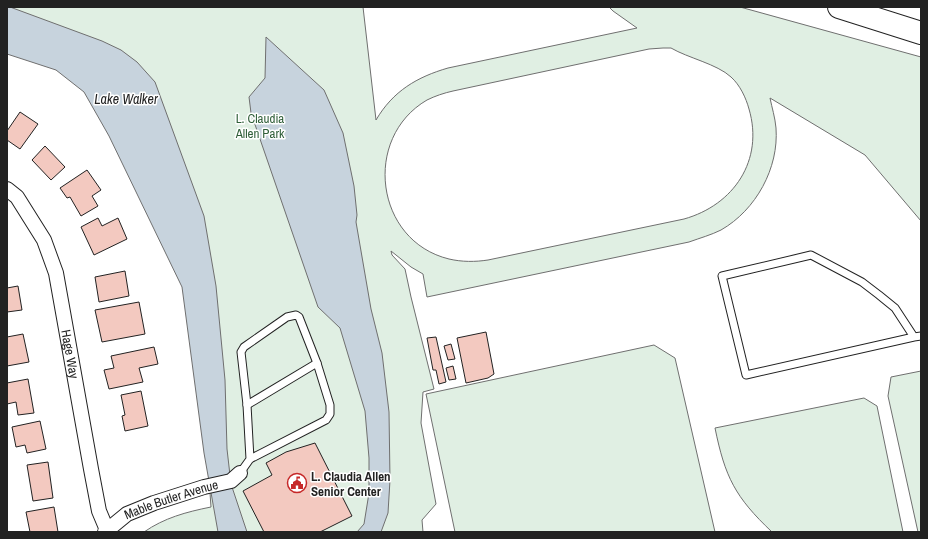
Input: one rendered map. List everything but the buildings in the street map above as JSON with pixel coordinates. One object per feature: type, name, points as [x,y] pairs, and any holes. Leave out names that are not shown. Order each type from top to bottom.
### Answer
[{"type":"main road","points":[[838,7],[921,33]]},
{"type":"street","name":"Hage Way","points":[[7,189],[17,196],[44,240],[56,273],[92,476],[99,511],[106,531]]},
{"type":"street","name":"Mable Butler Avenue","points":[[106,531],[127,514],[154,503],[236,477]]},
{"type":"lane","points":[[811,255],[868,286],[895,308],[918,336],[746,375],[722,276],[811,255]]},
{"type":"lane","points":[[236,477],[250,459],[326,420],[330,414],[330,404],[317,363],[300,317],[296,315],[287,317],[244,347],[241,352],[247,405],[250,459]]},
{"type":"lane","points":[[247,405],[317,363]]},
{"type":"green space","name":"L. Claudia Allen Park","points":[[7,7],[363,7],[376,120],[390,101],[407,86],[426,76],[448,68],[637,28],[609,7],[740,7],[921,57],[921,221],[865,155],[770,98],[776,124],[776,143],[774,158],[769,173],[755,199],[745,211],[734,222],[721,230],[689,242],[427,297],[423,274],[411,267],[391,251],[392,255],[405,269],[434,389],[423,392],[421,423],[436,504],[422,520],[423,532],[144,532],[159,523],[176,516],[211,507],[193,256],[99,62]],"holes":[[[671,48],[725,72],[737,84],[749,109],[753,128],[752,146],[748,163],[741,178],[717,203],[702,212],[684,219],[478,261],[449,259],[424,249],[405,232],[392,211],[386,187],[386,162],[393,138],[406,117],[427,100],[453,91],[649,49]]]},
{"type":"green space","points":[[654,345],[675,358],[715,532],[455,532],[426,394]]},
{"type":"green space","points":[[921,371],[921,532],[918,532],[888,396],[891,377]]},
{"type":"green space","points":[[864,398],[877,406],[903,532],[772,532],[749,508],[733,485],[723,460],[715,428]]},
{"type":"water","name":"Lake Walker","points":[[7,7],[102,41],[121,50],[137,62],[155,82],[204,216],[216,286],[225,380],[227,449],[231,484],[247,532],[218,532],[204,453],[182,287],[109,136],[84,92],[56,70],[7,54]]},
{"type":"water","points":[[266,37],[324,90],[343,133],[354,186],[357,215],[356,222],[371,309],[382,353],[389,412],[390,480],[388,513],[381,532],[357,532],[364,524],[369,493],[369,458],[365,411],[340,328],[318,307],[251,113],[249,97],[265,78]]},
{"type":"place","name":"L. Claudia Allen Senior Center","points":[[297,483]]}]
